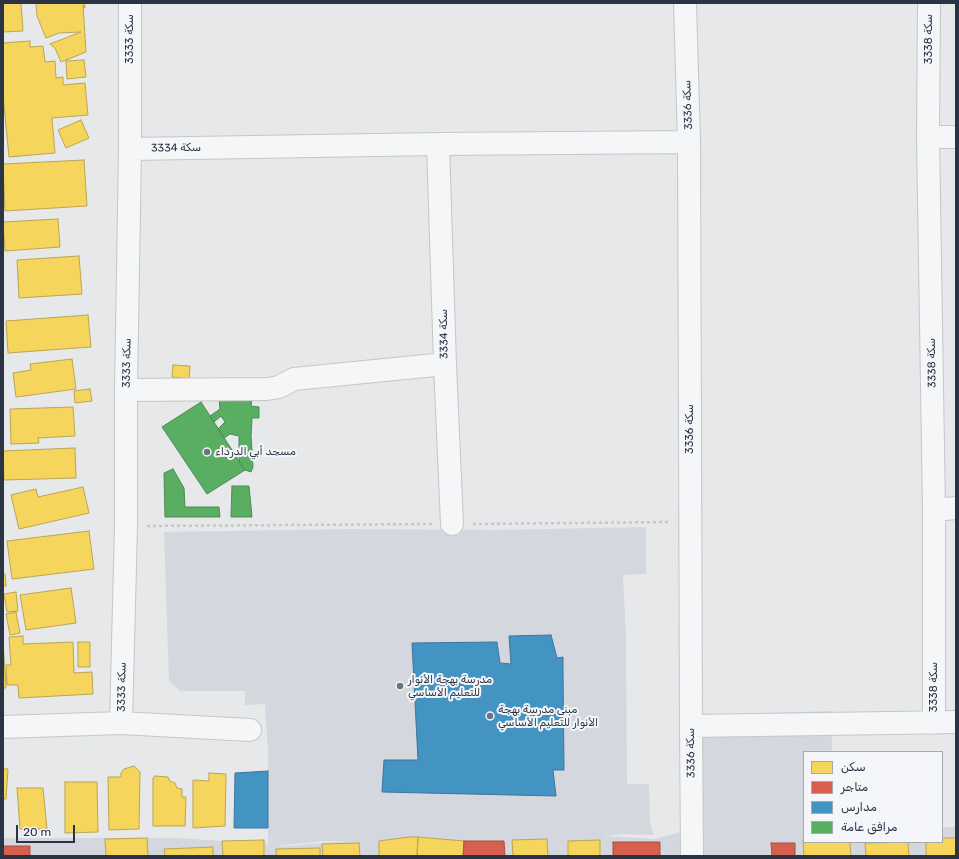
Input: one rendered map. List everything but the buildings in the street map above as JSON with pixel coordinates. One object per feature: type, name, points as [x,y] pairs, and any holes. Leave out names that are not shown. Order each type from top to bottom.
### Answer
[{"type":"street","name":"سكة 3333","points":[[121,724],[126,526],[130,3]]},
{"type":"street","name":"سكة 3336","points":[[684,3],[689,142],[692,856]]},
{"type":"street","name":"سكة 3338","points":[[929,3],[928,137],[934,510],[934,723]]},
{"type":"street","points":[[928,137],[956,137]]},
{"type":"street","name":"سكة 3334","points":[[130,149],[689,142]]},
{"type":"street","name":"سكة 3334","points":[[438,144],[452,524]]},
{"type":"street","points":[[126,390],[267,389],[279,387],[294,379],[445,364]]},
{"type":"street","points":[[934,510],[956,508]]},
{"type":"street","name":"سكة 3338","points":[[691,726],[956,722]]},
{"type":"street","name":"سكة 3333","points":[[3,727],[121,724],[250,730]]},
{"type":"path","points":[[126,526],[690,522]]},
{"type":"shaded area","name":"مدرسة بهجة الأنوار للتعليم الأساسي","points":[[646,527],[646,574],[623,575],[626,640],[627,784],[649,784],[650,823],[654,835],[623,834],[604,836],[654,839],[681,832],[680,716],[832,711],[832,751],[803,751],[803,843],[943,843],[943,827],[956,827],[956,856],[3,856],[3,838],[178,838],[222,841],[264,840],[268,847],[268,751],[265,704],[245,705],[245,691],[180,691],[169,681],[164,532],[352,529],[496,530]],"holes":[[[324,841],[349,841],[274,847]]]},
{"type":"place","name":"مسجد أبي الدرداء","points":[[207,452]]},
{"type":"place","name":"مدرسة بهجة الأنوار للتعليم الأساسي","points":[[400,686]]},
{"type":"place","name":"مبنى مدرسة بهجة الأنوار للتعليم الأساسي","points":[[490,716]]}]
